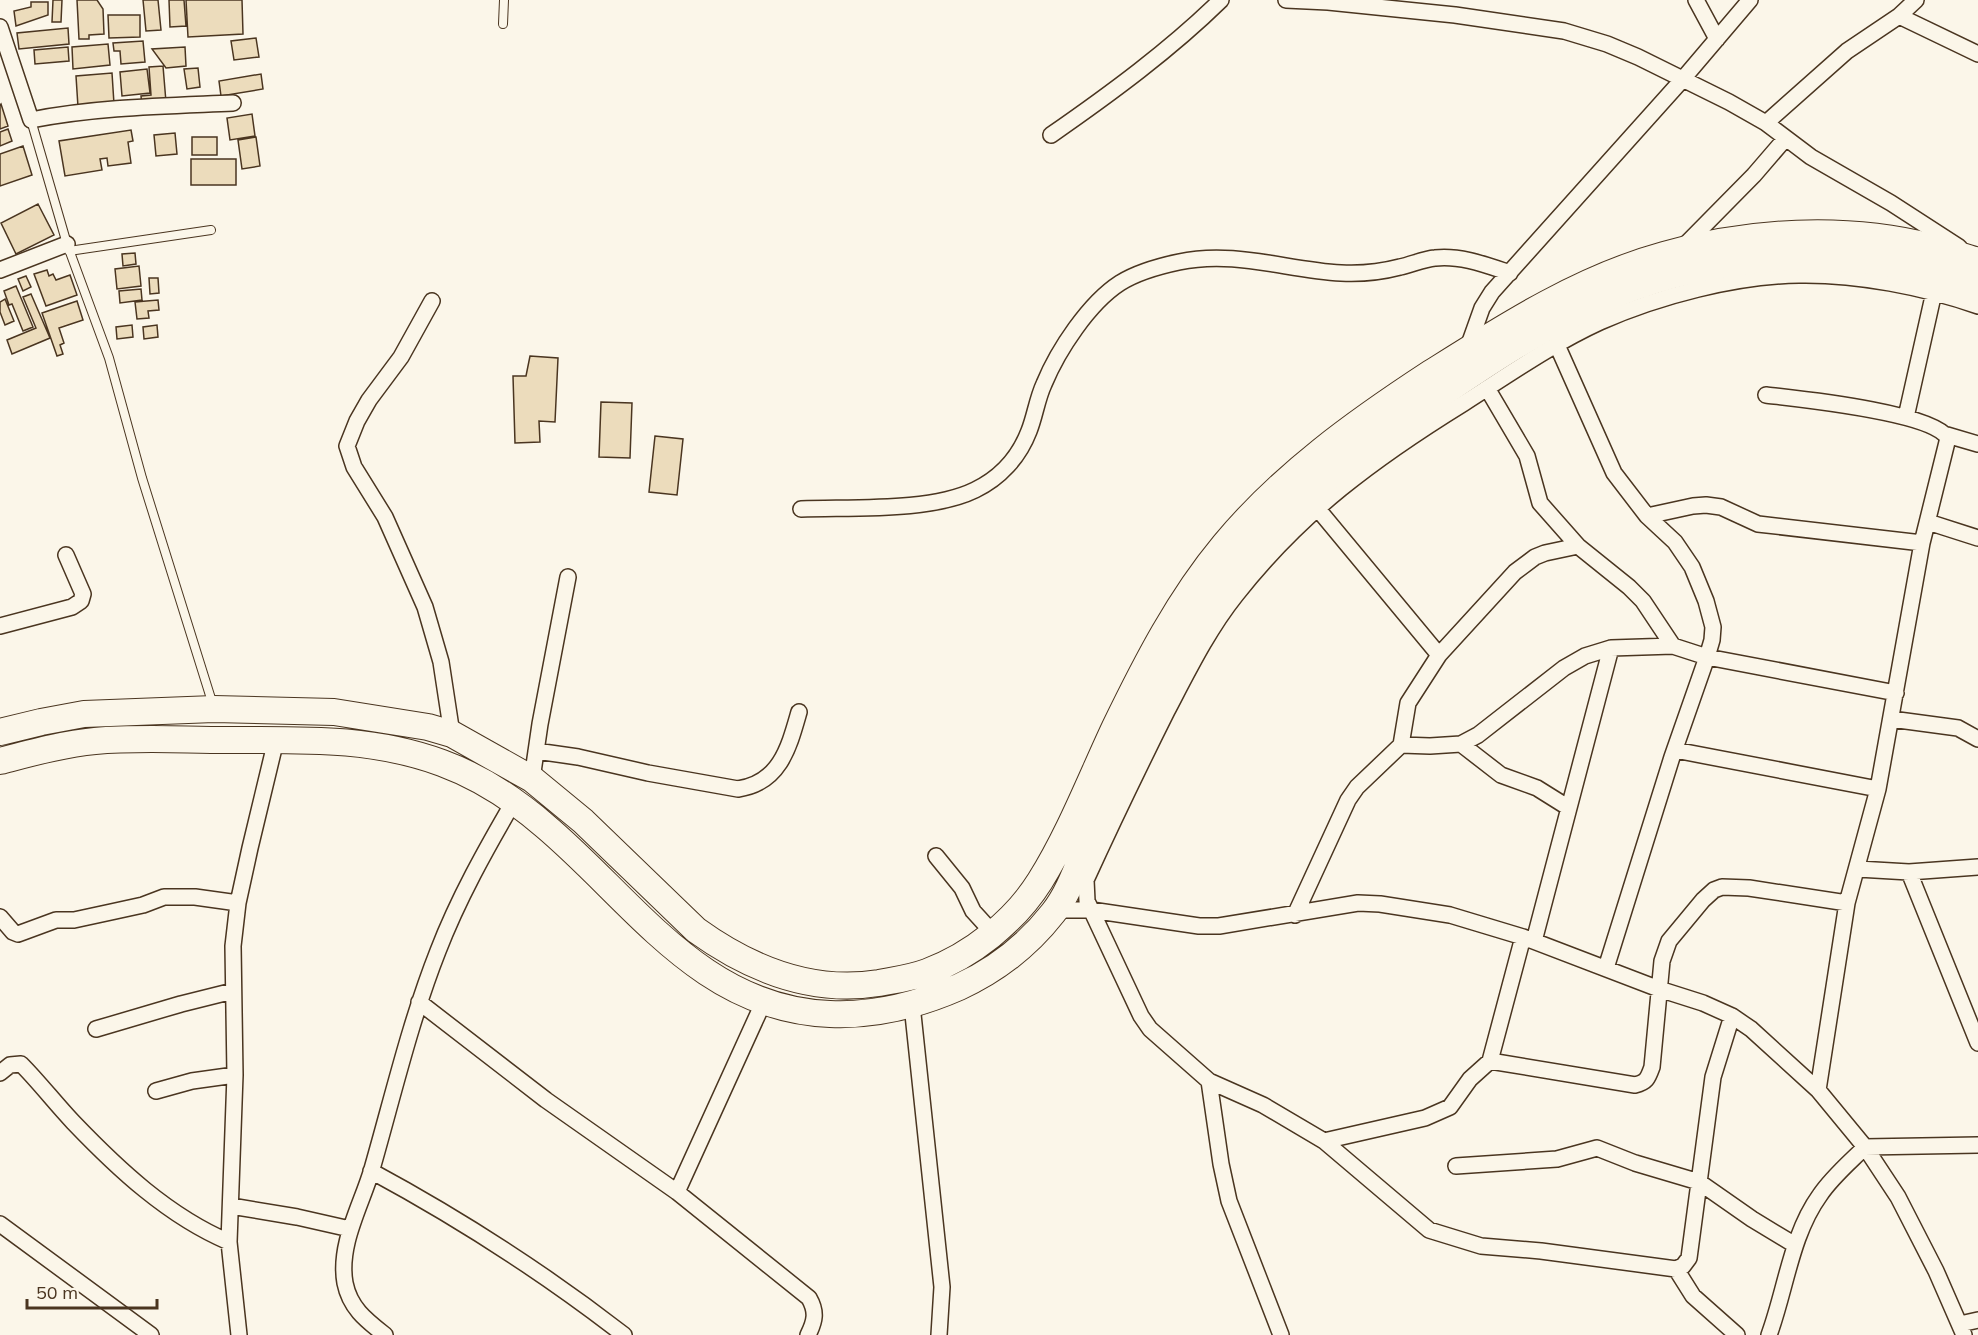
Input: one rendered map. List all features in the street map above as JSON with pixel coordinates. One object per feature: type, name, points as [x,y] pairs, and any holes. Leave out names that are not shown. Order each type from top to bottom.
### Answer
[{"type":"main road","points":[[1476,370],[1539,308],[1633,265],[1680,251],[1760,236],[1832,234],[1930,246],[1978,260]]},
{"type":"main road","points":[[0,732],[84,714],[214,708],[334,711],[422,725],[452,734],[532,779],[583,821],[696,930],[717,945],[768,972],[789,979],[841,986],[865,985],[906,978],[928,972],[957,958],[987,938],[1013,914],[1039,883],[1142,673],[1181,605],[1223,546],[1268,498],[1293,474],[1348,430],[1396,411],[1476,370],[1549,327],[1598,302],[1665,277],[1732,263],[1795,258],[1857,260],[1906,266],[1978,287]]},
{"type":"main road","points":[[0,761],[91,741],[353,741],[386,746],[442,763],[473,777],[513,801],[550,830],[654,931],[695,966],[736,990],[790,1009],[838,1014],[866,1014],[912,1005],[967,984],[1000,965],[1020,948],[1058,906],[1158,686],[1205,608],[1245,558],[1286,513],[1342,465],[1396,411]]},
{"type":"main road","points":[[416,756],[422,725]]},
{"type":"main road","points":[[987,938],[1000,965]]},
{"type":"street","points":[[1052,135],[1098,102],[1221,0]]},
{"type":"street","points":[[1286,0],[1329,1],[1455,15],[1563,31],[1606,44],[1638,57],[1766,123],[1785,139],[1834,172],[1891,203],[1978,260]]},
{"type":"street","points":[[1696,0],[1718,39]]},
{"type":"street","points":[[1673,646],[1643,601],[1578,546],[1539,503],[1527,456],[1476,370],[1482,308],[1510,273],[1750,0]]},
{"type":"street","points":[[1766,123],[1847,51],[1899,16],[1916,0]]},
{"type":"street","points":[[1899,16],[1978,54]]},
{"type":"street","points":[[0,27],[31,120],[112,109],[233,103]]},
{"type":"street","points":[[1680,251],[1754,176],[1785,139]]},
{"type":"street","points":[[2,264],[68,248]]},
{"type":"street","points":[[801,509],[920,505],[952,499],[976,490],[995,477],[1007,467],[1022,447],[1030,430],[1044,383],[1058,356],[1083,320],[1120,283],[1148,271],[1177,262],[1204,258],[1236,259],[1350,274],[1396,268],[1434,258],[1475,262],[1510,273]]},
{"type":"street","points":[[1058,906],[1086,880],[1145,754],[1208,636],[1234,596],[1266,558],[1317,508],[1381,456],[1476,370],[1557,345],[1599,323],[1633,309],[1688,293],[1756,279],[1800,275],[1896,284],[1934,292],[1978,306]]},
{"type":"street","points":[[1906,417],[1934,292]]},
{"type":"street","points":[[432,301],[400,357],[361,414],[347,446],[354,467],[384,517],[425,607],[441,662],[452,734]]},
{"type":"street","points":[[1557,345],[1614,473],[1647,516],[1675,542],[1692,567],[1713,627],[1707,657],[1605,968]]},
{"type":"street","points":[[1766,394],[1843,404],[1906,417],[1947,435],[1978,444]]},
{"type":"street","points":[[1818,1090],[1847,903],[1878,789],[1922,543],[1948,444],[1947,435]]},
{"type":"street","points":[[1647,516],[1706,505],[1721,507],[1758,524],[1922,543]]},
{"type":"street","points":[[1317,508],[1439,655]]},
{"type":"street","points":[[1928,522],[1978,538]]},
{"type":"street","points":[[1294,915],[1347,800],[1357,787],[1401,745],[1408,703],[1439,655],[1515,572],[1535,557],[1578,546]]},
{"type":"street","points":[[0,626],[72,607],[81,601],[83,594],[66,555]]},
{"type":"street","points":[[532,779],[568,577]]},
{"type":"street","points":[[1401,745],[1461,744],[1478,735],[1564,668],[1585,656],[1611,648],[1673,646],[1707,657],[1896,693]]},
{"type":"street","points":[[1324,1141],[1435,1115],[1450,1107],[1470,1078],[1490,1061],[1569,808],[1611,648]]},
{"type":"street","points":[[536,751],[578,757],[738,789],[759,783],[770,776],[789,748],[799,712]]},
{"type":"street","points":[[1891,718],[1958,728],[1978,739]]},
{"type":"street","points":[[238,1335],[229,1242],[235,1075],[234,946],[238,903],[260,800],[276,740]]},
{"type":"street","points":[[1461,744],[1501,775],[1537,788],[1569,808]]},
{"type":"street","points":[[1675,750],[1878,789]]},
{"type":"street","points":[[385,1335],[356,1310],[348,1293],[344,1266],[350,1229],[371,1171],[419,1002],[438,950],[461,898],[513,801]]},
{"type":"street","points":[[936,856],[962,888],[987,938]]},
{"type":"street","points":[[1858,869],[1910,872],[1978,867]]},
{"type":"street","points":[[1910,872],[1978,1043]]},
{"type":"street","points":[[1086,880],[1086,891],[1091,910],[1141,1016],[1150,1029],[1209,1081],[1263,1105],[1324,1141],[1429,1230],[1481,1246],[1541,1251],[1676,1269],[1683,1266],[1689,1258],[1713,1077],[1732,1016]]},
{"type":"street","points":[[1490,1061],[1635,1085],[1643,1083],[1648,1079],[1652,1067],[1662,961],[1669,941],[1703,900],[1722,887],[1768,890],[1847,903]]},
{"type":"street","points":[[0,916],[13,932],[18,934],[56,920],[74,920],[143,905],[164,897],[195,897],[238,903]]},
{"type":"street","points":[[1058,906],[1199,926],[1219,926],[1358,903],[1380,904],[1450,915],[1529,939],[1659,989],[1703,1003],[1732,1016],[1751,1029],[1818,1090],[1865,1147],[1898,1197],[1936,1271],[1962,1329],[1978,1320]]},
{"type":"street","points":[[96,1029],[233,991]]},
{"type":"street","points":[[678,1192],[764,1001]]},
{"type":"street","points":[[419,1002],[546,1100],[678,1192],[809,1298],[814,1309],[815,1320],[808,1335]]},
{"type":"street","points":[[912,1005],[941,1276],[939,1335]]},
{"type":"street","points":[[0,1073],[10,1065],[21,1064],[74,1122],[162,1203],[189,1222],[229,1242]]},
{"type":"street","points":[[156,1091],[203,1078],[235,1075]]},
{"type":"street","points":[[1209,1081],[1221,1164],[1230,1201],[1281,1335]]},
{"type":"street","points":[[1769,1335],[1795,1245],[1821,1193],[1865,1147],[1978,1145]]},
{"type":"street","points":[[1456,1166],[1557,1159],[1597,1148],[1635,1163],[1699,1182],[1752,1219],[1795,1245]]},
{"type":"street","points":[[371,1171],[444,1212],[544,1276],[624,1335]]},
{"type":"street","points":[[231,1206],[297,1216],[350,1229]]},
{"type":"street","points":[[0,1224],[152,1335]]},
{"type":"street","points":[[1676,1269],[1693,1296],[1737,1335]]},
{"type":"lane","points":[[503,24],[504,0]]},
{"type":"lane","points":[[31,120],[68,248],[109,358],[145,488],[214,708]]},
{"type":"lane","points":[[68,248],[211,230]]},
{"type":"building","points":[[53,0],[62,0],[61,22],[52,22]]},
{"type":"building","points":[[77,0],[97,0],[103,9],[104,34],[89,35],[89,39],[79,39]]},
{"type":"building","points":[[143,0],[158,0],[161,30],[146,31]]},
{"type":"building","points":[[169,0],[184,0],[186,26],[170,27]]},
{"type":"building","points":[[186,0],[242,0],[243,34],[188,37]]},
{"type":"building","points":[[31,2],[48,2],[48,15],[16,26],[14,11],[31,7]]},
{"type":"building","points":[[108,15],[140,15],[140,37],[109,38]]},
{"type":"building","points":[[68,28],[69,44],[19,49],[17,33]]},
{"type":"building","points":[[256,38],[259,57],[234,60],[231,41]]},
{"type":"building","points":[[143,41],[145,62],[121,64],[120,51],[114,51],[113,43]]},
{"type":"building","points":[[108,44],[110,65],[73,69],[72,47]]},
{"type":"building","points":[[68,47],[69,61],[35,64],[34,50]]},
{"type":"building","points":[[185,47],[186,66],[166,68],[152,49]]},
{"type":"building","points":[[163,66],[166,102],[142,106],[141,96],[151,95],[149,67]]},
{"type":"building","points":[[198,68],[200,87],[187,89],[184,69]]},
{"type":"building","points":[[147,69],[150,93],[122,96],[120,72]]},
{"type":"building","points":[[112,73],[114,104],[78,107],[76,76]]},
{"type":"building","points":[[261,74],[263,89],[221,96],[219,81]]},
{"type":"building","points":[[0,105],[8,126],[0,129]]},
{"type":"building","points":[[252,114],[255,136],[230,140],[227,118]]},
{"type":"building","points":[[8,129],[12,141],[0,146],[0,132]]},
{"type":"building","points":[[131,130],[133,141],[128,142],[131,163],[108,166],[107,158],[100,159],[102,170],[65,176],[59,141]]},
{"type":"building","points":[[175,133],[177,154],[156,156],[154,135]]},
{"type":"building","points":[[192,137],[217,137],[217,155],[192,155]]},
{"type":"building","points":[[256,137],[260,166],[242,169],[238,140]]},
{"type":"building","points":[[23,146],[32,175],[0,186],[0,154]]},
{"type":"building","points":[[191,159],[236,159],[236,185],[191,185]]},
{"type":"building","points":[[38,204],[54,235],[16,254],[1,223]]},
{"type":"building","points":[[135,253],[136,264],[123,266],[122,254]]},
{"type":"building","points":[[139,266],[141,286],[117,289],[115,269]]},
{"type":"building","points":[[47,270],[49,276],[53,274],[56,280],[70,275],[77,295],[46,306],[34,274]]},
{"type":"building","points":[[26,276],[31,287],[23,291],[18,279]]},
{"type":"building","points":[[149,278],[158,278],[159,293],[150,294]]},
{"type":"building","points":[[16,286],[33,327],[23,331],[4,291]]},
{"type":"building","points":[[141,289],[142,300],[120,303],[119,291]]},
{"type":"building","points":[[31,294],[50,338],[12,354],[7,340],[36,328],[23,297]]},
{"type":"building","points":[[5,299],[14,321],[5,325],[0,312],[0,302]]},
{"type":"building","points":[[158,300],[159,310],[148,311],[149,318],[137,319],[135,302]]},
{"type":"building","points":[[77,301],[83,320],[59,328],[64,343],[60,345],[63,354],[57,356],[42,313]]},
{"type":"building","points":[[132,325],[133,337],[117,339],[116,327]]},
{"type":"building","points":[[157,325],[158,337],[144,339],[143,327]]},
{"type":"building","points":[[530,356],[558,358],[555,422],[539,421],[540,442],[515,443],[513,376],[526,376]]},
{"type":"building","points":[[601,402],[632,403],[630,458],[599,457]]},
{"type":"building","points":[[655,436],[683,439],[677,495],[649,492]]}]
